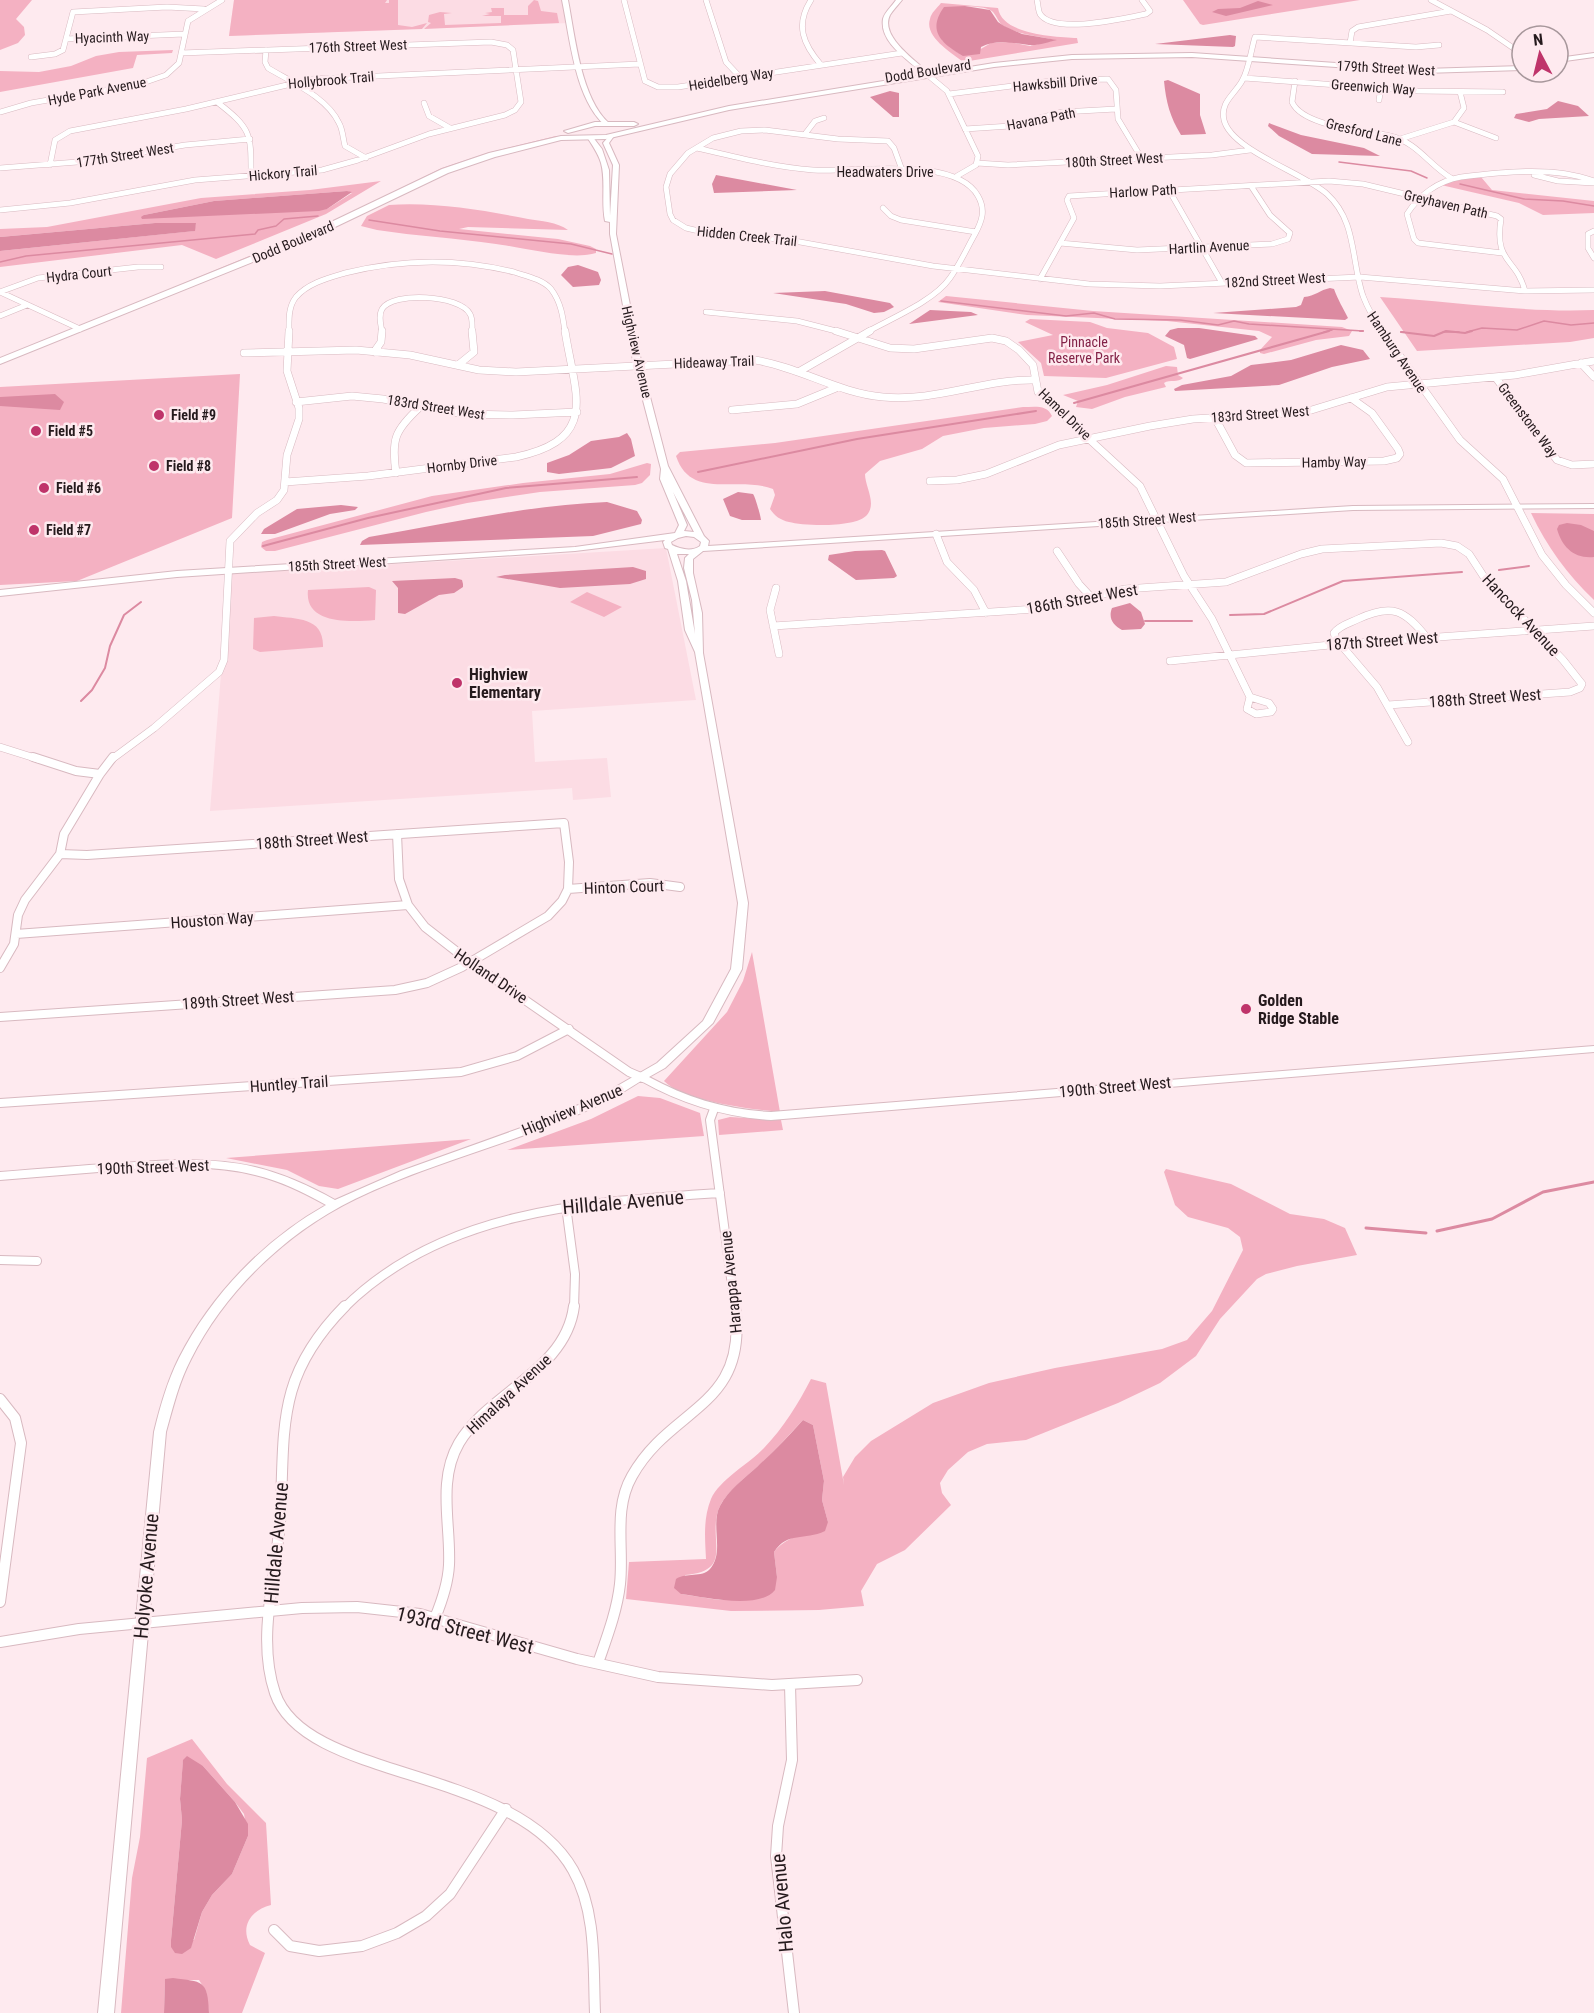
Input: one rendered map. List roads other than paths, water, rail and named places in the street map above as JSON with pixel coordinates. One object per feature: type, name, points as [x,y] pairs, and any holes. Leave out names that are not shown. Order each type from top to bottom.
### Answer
[{"type":"main road","name":"Dodd Boulevard","points":[[0,361],[316,227],[450,162],[586,126],[634,124],[712,106],[1025,61],[1089,56],[1166,54],[1250,57]]},
{"type":"main road","points":[[1570,58],[1594,55]]},
{"type":"main road","name":"179th Street West","points":[[1250,57],[1424,71],[1510,67]]},
{"type":"main road","points":[[1570,63],[1594,60]]},
{"type":"main road","name":"Dodd Boulevard","points":[[0,354],[76,327],[307,237],[445,171],[492,155],[571,136],[612,135],[714,110],[927,74]]},
{"type":"main road","points":[[609,125],[616,129],[612,135]]},
{"type":"main road","points":[[586,126],[583,132],[590,137]]},
{"type":"street","points":[[181,53],[184,34],[190,19],[222,0]]},
{"type":"street","points":[[565,0],[583,88],[592,110],[609,125]]},
{"type":"street","name":"Heidelberg Way","points":[[624,0],[645,81],[658,87],[678,87],[902,52]]},
{"type":"street","points":[[706,0],[726,62],[740,77]]},
{"type":"street","points":[[811,0],[801,15],[800,28],[807,48],[822,65]]},
{"type":"street","points":[[899,0],[889,12],[885,22],[892,40],[902,52],[943,86],[949,94],[978,156],[977,164],[957,176]]},
{"type":"street","points":[[1037,0],[1040,14],[1043,17],[1056,22],[1074,24],[1146,14],[1149,9],[1142,0]]},
{"type":"street","points":[[1431,0],[1510,46]]},
{"type":"street","name":"Hyacinth Way","points":[[64,14],[77,11],[158,8],[205,9]]},
{"type":"street","points":[[1350,43],[1352,31],[1361,26],[1451,11]]},
{"type":"street","name":"Hyacinth Way","points":[[71,14],[66,39],[184,34]]},
{"type":"street","name":"Hamburg Avenue","points":[[1439,45],[1416,47],[1254,38],[1244,78],[1227,97],[1222,114],[1231,133],[1250,150],[1311,182],[1332,199],[1345,218],[1370,313],[1463,444],[1503,479],[1536,545],[1550,565],[1594,613]]},
{"type":"street","points":[[31,57],[61,52],[66,39]]},
{"type":"street","name":"176th Street West","points":[[181,53],[491,42],[502,44],[513,50],[516,70]]},
{"type":"street","points":[[266,50],[266,65],[332,110],[340,124],[345,146],[366,158]]},
{"type":"street","name":"Hyde Park Avenue","points":[[0,112],[147,82],[175,69],[181,53]]},
{"type":"street","name":"Hollybrook Trail","points":[[50,165],[55,140],[66,132],[217,102],[290,82],[323,78],[640,64]]},
{"type":"street","name":"Hickory Trail","points":[[0,210],[84,201],[184,182],[315,171],[366,158],[450,128],[499,117],[518,108],[521,102],[516,70]]},
{"type":"street","name":"Greenwich Way","points":[[1244,78],[1381,88],[1503,92]]},
{"type":"street","name":"Hawksbill Drive","points":[[949,94],[1042,82],[1104,79],[1111,81],[1116,90],[1118,119],[1142,159]]},
{"type":"street","name":"Gresford Lane","points":[[1295,81],[1292,102],[1301,113],[1323,122],[1400,139],[1421,150],[1440,172],[1451,178]]},
{"type":"street","points":[[582,100],[580,93],[583,88]]},
{"type":"street","points":[[1379,100],[1381,88]]},
{"type":"street","points":[[1400,139],[1454,122],[1464,108],[1460,92]]},
{"type":"street","points":[[217,102],[243,122],[249,132],[250,176]]},
{"type":"street","points":[[424,103],[432,118],[450,128]]},
{"type":"street","name":"Havana Path","points":[[965,129],[1015,125],[1062,112],[1116,109]]},
{"type":"street","points":[[584,111],[591,120],[586,126]]},
{"type":"street","points":[[805,134],[815,121],[825,118]]},
{"type":"street","points":[[1454,122],[1496,138]]},
{"type":"street","name":"Hidden Creek Trail","points":[[902,170],[892,145],[888,141],[835,139],[774,130],[741,131],[719,136],[698,148],[675,165],[666,183],[670,215],[682,226],[703,232],[800,241],[956,268]]},
{"type":"street","name":"Highview Avenue","points":[[612,135],[606,142],[616,165],[613,234]]},
{"type":"street","name":"Highview Avenue","points":[[590,137],[600,150],[607,167],[605,207],[613,234],[638,366],[665,469],[664,479],[682,525],[676,536],[667,542],[682,581],[689,630],[699,653]]},
{"type":"street","name":"177th Street West","points":[[0,168],[90,161],[200,143],[250,139]]},
{"type":"street","name":"Headwaters Drive","points":[[698,148],[794,169],[850,172],[931,170],[957,176],[974,188],[982,208],[982,221],[956,268],[937,292],[800,371]]},
{"type":"street","name":"180th Street West","points":[[977,164],[1008,165],[1142,159],[1250,150]]},
{"type":"street","points":[[1525,291],[1522,280],[1502,253],[1416,242],[1406,216],[1409,209],[1440,183],[1451,178],[1506,174],[1534,175],[1558,181],[1594,182]]},
{"type":"street","name":"Harlow Path","points":[[1040,279],[1074,219],[1066,200],[1070,196],[1311,182]]},
{"type":"street","name":"Greyhaven Path","points":[[1311,182],[1351,182],[1499,217],[1501,220],[1498,241],[1502,253]]},
{"type":"street","name":"Hartlin Avenue","points":[[1060,243],[1115,249],[1276,243],[1290,238],[1290,233],[1270,215],[1251,186]]},
{"type":"street","points":[[1169,190],[1222,283]]},
{"type":"street","points":[[883,208],[891,216],[901,220],[976,232]]},
{"type":"street","points":[[1594,231],[1588,234],[1587,244],[1594,258]]},
{"type":"street","points":[[0,968],[11,951],[18,915],[25,900],[60,854],[64,834],[100,774],[116,754],[154,728],[219,672],[225,647],[230,541],[257,513],[277,500],[284,490],[287,455],[299,419],[287,371],[291,304],[298,293],[312,284],[334,276],[374,266],[416,261],[451,262],[518,272],[547,286],[560,304],[577,412]]},
{"type":"street","name":"Hydra Court","points":[[0,292],[38,278],[138,267],[161,267]]},
{"type":"street","name":"182nd Street West","points":[[956,268],[1113,286],[1360,277],[1525,291],[1594,290]]},
{"type":"street","points":[[0,292],[76,327]]},
{"type":"street","points":[[374,352],[382,340],[381,312],[385,306],[403,299],[440,299],[463,306],[471,315],[474,352],[458,365]]},
{"type":"street","points":[[0,316],[27,305]]},
{"type":"street","name":"Hamel Drive","points":[[706,312],[731,317],[805,322],[887,347],[911,350],[983,338],[1003,339],[1012,344],[1032,363],[1035,370],[1034,380],[1042,395],[1134,479],[1157,516],[1189,585],[1208,613],[1250,697]]},
{"type":"street","name":"Hideaway Trail","points":[[244,353],[332,349],[374,352],[416,356],[501,372],[747,360],[778,364],[800,371],[836,388],[872,396],[907,398],[1016,380],[1034,380]]},
{"type":"street","name":"183rd Street West","points":[[930,481],[957,480],[986,474],[1051,448],[1169,423],[1305,412],[1378,388],[1497,378],[1594,361]]},
{"type":"street","points":[[1581,363],[1594,376]]},
{"type":"street","name":"Greenstone Way","points":[[1497,378],[1557,460],[1568,464],[1594,464]]},
{"type":"street","points":[[732,410],[796,404],[836,388]]},
{"type":"street","name":"183rd Street West","points":[[296,402],[359,396],[420,407],[493,416],[577,412]]},
{"type":"street","name":"Hamby Way","points":[[1215,418],[1235,455],[1246,464],[1384,461],[1396,458],[1400,454],[1398,449],[1372,413],[1351,398]]},
{"type":"street","points":[[396,473],[392,447],[395,434],[420,407]]},
{"type":"street","name":"Hornby Drive","points":[[285,482],[396,473],[535,453],[555,444],[569,433],[577,412]]},
{"type":"street","name":"Highview Avenue","points":[[334,1205],[407,1171],[535,1128],[589,1106],[643,1078],[687,1042],[719,1006],[736,974],[744,931],[743,903],[699,653],[700,628],[696,602],[687,566],[689,558],[706,544],[672,478],[665,469]]},
{"type":"street","name":"185th Street West","points":[[702,537],[738,541],[1157,516],[1594,500]]},
{"type":"street","name":"185th Street West","points":[[1515,503],[1594,506]]},
{"type":"street","name":"185th Street West","points":[[699,550],[1157,516]]},
{"type":"street","points":[[936,534],[946,560],[953,570],[977,591],[986,613]]},
{"type":"street","points":[[676,536],[702,537]]},
{"type":"street","name":"185th Street West","points":[[0,593],[228,573],[568,549],[676,536]]},
{"type":"street","name":"186th Street West","points":[[773,626],[1037,609],[1125,589],[1232,580],[1301,554],[1322,549],[1430,542],[1457,546]]},
{"type":"street","name":"185th Street West","points":[[0,600],[228,573],[486,561],[642,546],[671,549]]},
{"type":"street","name":"Hancock Avenue","points":[[1457,546],[1469,554],[1484,577],[1570,668],[1580,681],[1581,687]]},
{"type":"street","points":[[671,549],[684,553],[699,550]]},
{"type":"street","points":[[1057,551],[1079,584],[1091,597]]},
{"type":"street","points":[[776,588],[770,608],[780,654]]},
{"type":"street","points":[[1408,742],[1371,680],[1334,636],[1338,628],[1379,610],[1388,609],[1405,614],[1427,639]]},
{"type":"street","name":"187th Street West","points":[[1170,661],[1229,657],[1340,644],[1594,626]]},
{"type":"street","name":"188th Street West","points":[[1388,705],[1570,692],[1581,687]]},
{"type":"street","points":[[0,747],[76,771],[100,774]]},
{"type":"street","name":"188th Street West","points":[[60,854],[87,855],[564,823],[568,889]]},
{"type":"street","name":"Holland Drive","points":[[397,834],[399,879],[408,905],[425,927],[470,962],[629,1072],[643,1078]]},
{"type":"street","name":"Hinton Court","points":[[568,889],[650,883],[680,887]]},
{"type":"street","name":"189th Street West","points":[[0,1017],[394,990],[428,983],[470,962],[548,916],[562,901],[568,889]]},
{"type":"street","name":"Houston Way","points":[[16,934],[408,905]]},
{"type":"street","name":"Huntley Trail","points":[[0,1103],[461,1072],[498,1064],[529,1052],[569,1029]]},
{"type":"street","name":"190th Street West","points":[[643,1078],[678,1096],[714,1109],[762,1115],[804,1114],[1118,1086],[1594,1049]]},
{"type":"street","name":"Harappa Avenue","points":[[598,1664],[618,1595],[621,1510],[631,1477],[652,1448],[695,1415],[710,1400],[725,1380],[734,1359],[738,1341],[710,1120],[714,1109]]},
{"type":"street","name":"190th Street West","points":[[0,1176],[171,1163],[222,1164],[279,1177],[318,1194],[334,1205]]},
{"type":"street","name":"Hilldale Avenue","points":[[596,2013],[589,1922],[579,1879],[567,1860],[546,1835],[506,1809],[332,1748],[303,1731],[284,1712],[272,1686],[268,1660],[272,1575],[280,1527],[286,1409],[300,1369],[326,1327],[372,1283],[419,1253],[491,1224],[566,1206],[720,1193]]},
{"type":"street","name":"Holyoke Avenue","points":[[105,2013],[141,1624],[164,1408],[177,1374],[198,1335],[231,1290],[274,1249],[334,1205]]},
{"type":"street","name":"Himalaya Avenue","points":[[435,1618],[448,1575],[448,1476],[455,1451],[477,1419],[554,1351],[567,1333],[574,1313],[576,1298],[566,1206]]},
{"type":"street","points":[[0,1260],[37,1261]]},
{"type":"street","points":[[0,1399],[9,1407],[19,1424],[21,1443],[0,1602]]},
{"type":"street","name":"193rd Street West","points":[[0,1642],[79,1629],[271,1611],[357,1607],[435,1618],[598,1664],[658,1677],[689,1681],[790,1685],[857,1680]]},
{"type":"street","name":"Halo Avenue","points":[[790,1685],[792,1760],[778,1826],[776,1856],[794,2013]]},
{"type":"street","points":[[274,1930],[290,1946],[320,1952],[362,1946],[397,1933],[426,1916],[450,1894],[506,1809]]},
{"type":"waterway","points":[[1339,162],[1411,171],[1427,178]]},
{"type":"waterway","points":[[1460,184],[1524,199],[1563,201],[1594,206]]},
{"type":"waterway","points":[[0,262],[26,256],[255,234],[258,230],[276,226],[284,219],[318,216]]},
{"type":"waterway","points":[[369,220],[440,231],[571,244],[612,254]]},
{"type":"waterway","points":[[941,301],[1066,316],[1094,313],[1115,319],[1180,320],[1218,325],[1234,321],[1249,324],[1363,331],[1360,331]]},
{"type":"waterway","points":[[1467,332],[1482,328],[1517,330],[1544,321],[1571,325],[1594,323]]},
{"type":"waterway","points":[[1324,332],[1332,330]]},
{"type":"waterway","points":[[1074,403],[1329,331]]},
{"type":"waterway","points":[[1456,332],[1472,331]]},
{"type":"waterway","points":[[1404,332],[1401,332],[1434,336],[1444,332]]},
{"type":"waterway","points":[[1444,332],[1456,332]]},
{"type":"waterway","points":[[1444,332],[1456,332]]},
{"type":"waterway","points":[[698,472],[857,439],[1036,411]]},
{"type":"waterway","points":[[263,546],[368,518],[506,488],[637,477]]},
{"type":"waterway","points":[[1499,570],[1529,566]]},
{"type":"waterway","points":[[1230,615],[1264,614],[1343,581],[1462,572]]},
{"type":"waterway","points":[[81,701],[92,690],[105,668],[110,646],[124,615],[141,602]]},
{"type":"waterway","points":[[1145,621],[1192,621]]},
{"type":"waterway","points":[[1437,1231],[1492,1219],[1543,1192],[1594,1182]]},
{"type":"waterway","points":[[1366,1228],[1426,1233]]},
{"type":"place","name":"Field #9","points":[[159,415]]},
{"type":"place","name":"Field #5","points":[[36,431]]},
{"type":"place","name":"Field #8","points":[[154,466]]},
{"type":"place","name":"Field #6","points":[[44,488]]},
{"type":"place","name":"Field #7","points":[[34,530]]},
{"type":"place","name":"Highview Elementary","points":[[457,683]]},
{"type":"place","name":"Golden Ridge Stable","points":[[1246,1009]]},
{"type":"park label","name":"Pinnacle Reserve Park","points":[[1084,350]]}]
